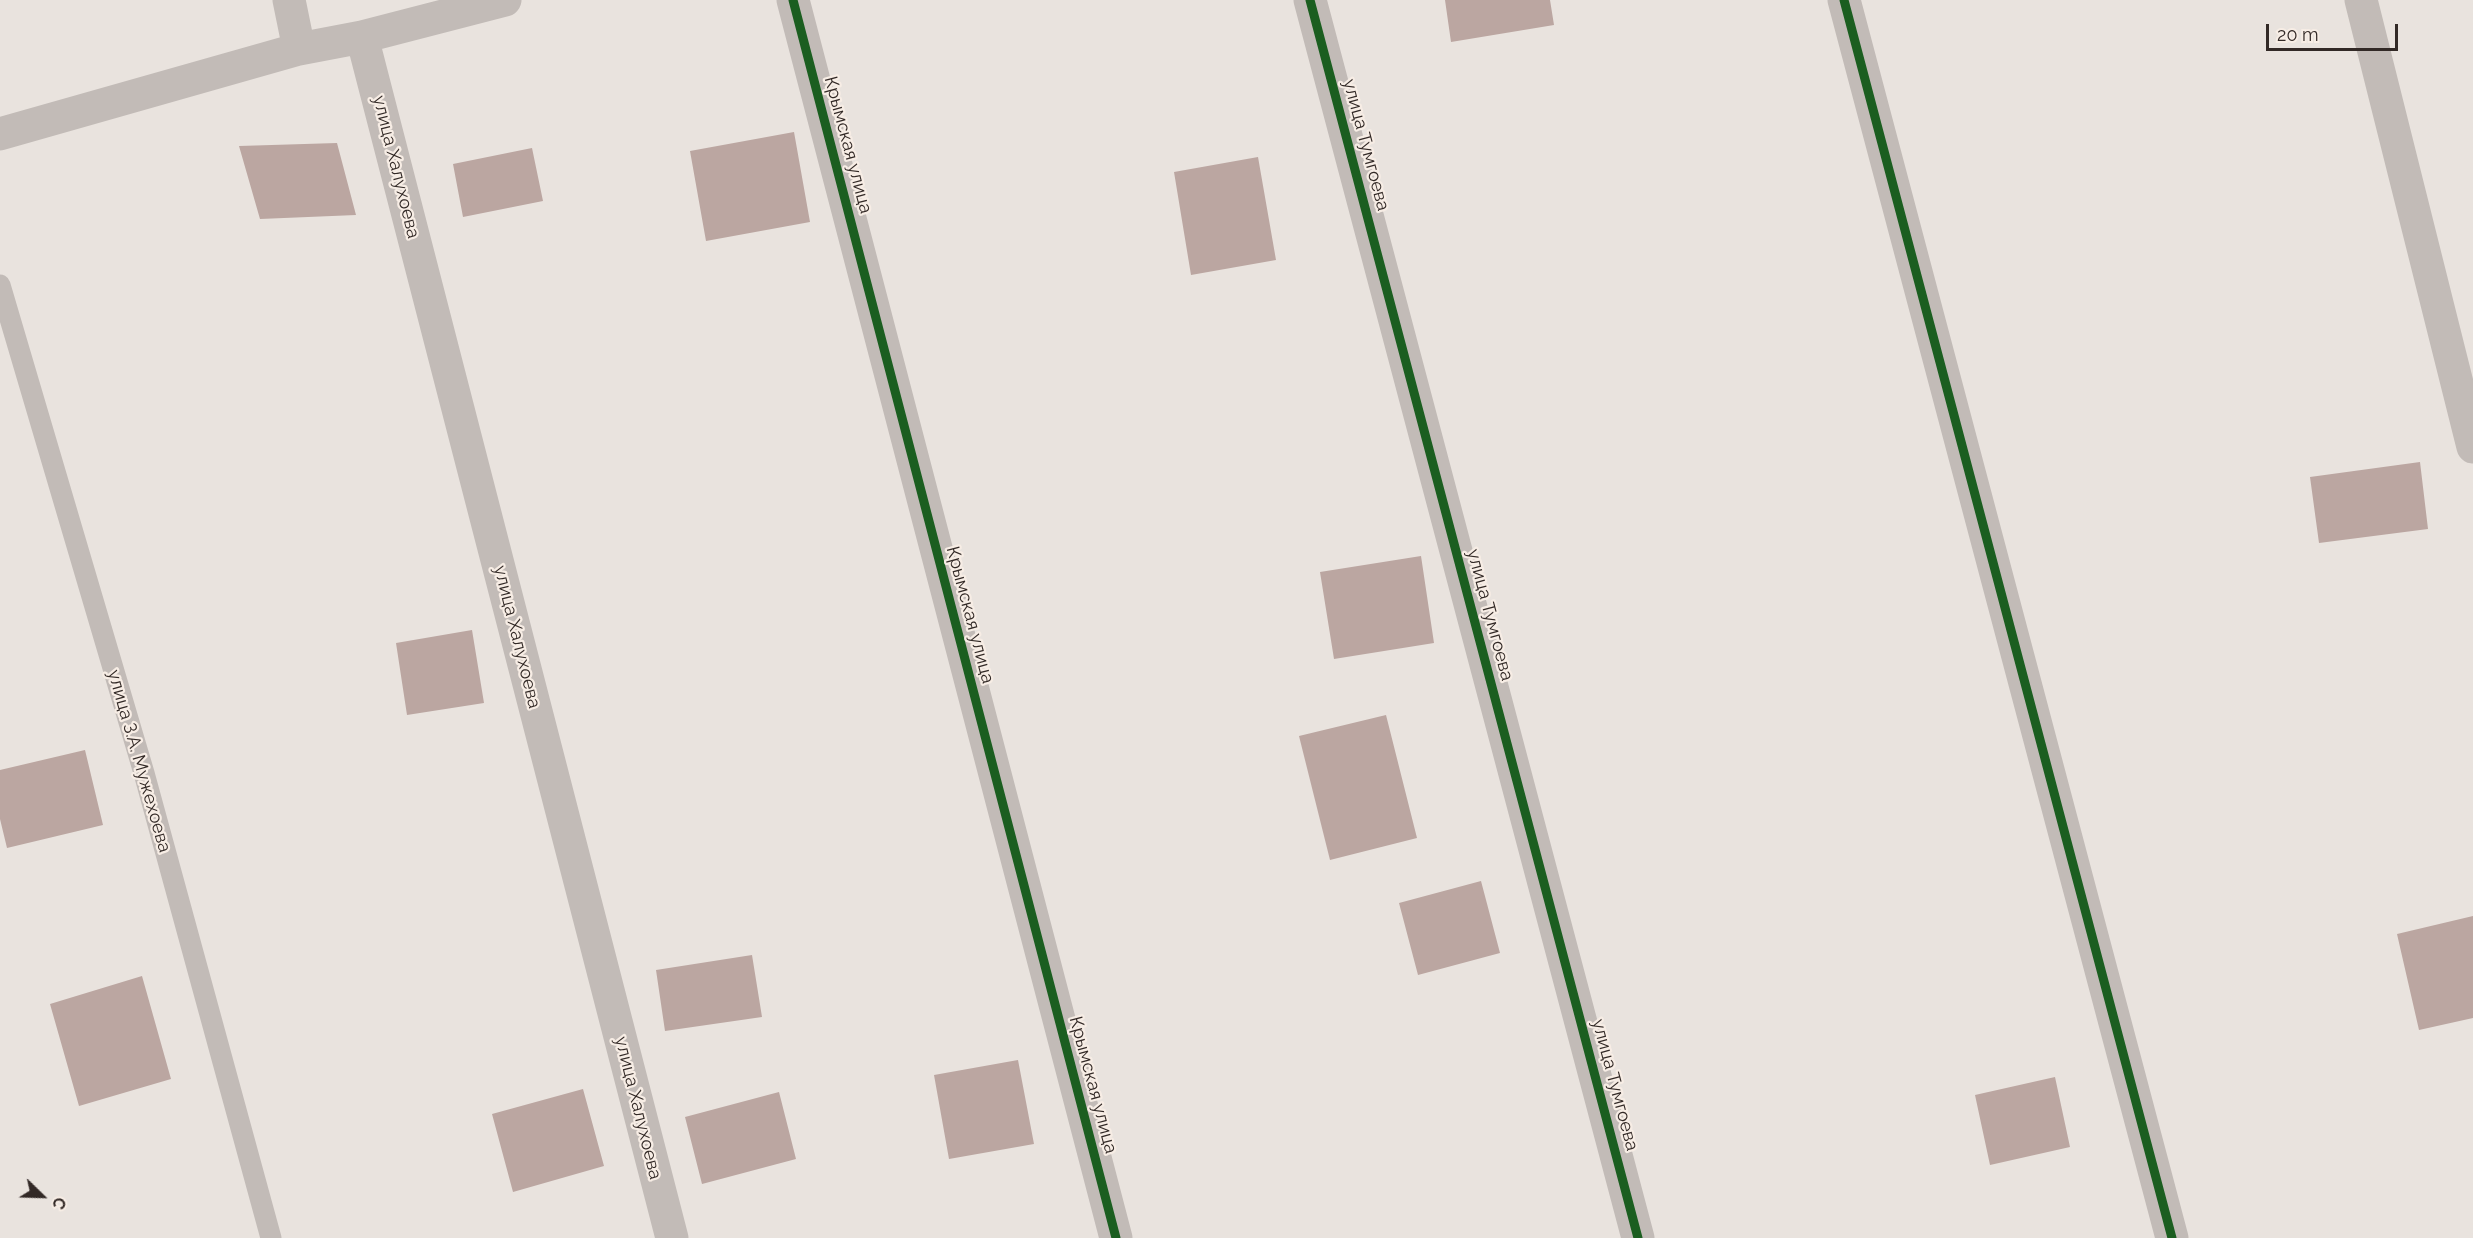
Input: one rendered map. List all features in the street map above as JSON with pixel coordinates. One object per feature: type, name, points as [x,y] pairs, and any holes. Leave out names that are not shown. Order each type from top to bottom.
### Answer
[{"type":"street","points":[[289,0],[299,49]]},
{"type":"street","points":[[0,134],[299,49],[362,36],[505,0]]},
{"type":"street","name":"Крымская улица","points":[[793,0],[1116,1238]]},
{"type":"street","name":"улица Тумгоева","points":[[1310,0],[1638,1238]]},
{"type":"street","points":[[1844,0],[2172,1238]]},
{"type":"street","points":[[2361,0],[2473,447]]},
{"type":"street","name":"улица Халухоева","points":[[362,36],[672,1238]]},
{"type":"lane","name":"улица З.А. Мужехоева","points":[[0,285],[144,773],[271,1238]]},
{"type":"building","points":[[1445,0],[1550,0],[1554,25],[1451,42]]},
{"type":"building","points":[[794,132],[810,222],[706,241],[690,151]]},
{"type":"building","points":[[337,143],[356,215],[260,219],[239,146]]},
{"type":"building","points":[[532,148],[543,201],[463,217],[453,164]]},
{"type":"building","points":[[1258,157],[1276,260],[1191,275],[1174,172]]},
{"type":"building","points":[[2420,462],[2428,529],[2319,543],[2310,477]]},
{"type":"building","points":[[1421,556],[1434,643],[1334,659],[1320,572]]},
{"type":"building","points":[[472,630],[484,703],[407,715],[396,643]]},
{"type":"building","points":[[1386,715],[1417,838],[1330,860],[1299,736]]},
{"type":"building","points":[[85,750],[103,825],[7,848],[0,819],[0,770]]},
{"type":"building","points":[[1481,881],[1500,953],[1418,975],[1399,903]]},
{"type":"building","points":[[2473,916],[2473,1018],[2419,1030],[2397,934]]},
{"type":"building","points":[[752,955],[762,1017],[665,1031],[656,970]]},
{"type":"building","points":[[142,976],[171,1079],[79,1106],[50,1004]]},
{"type":"building","points":[[1018,1060],[1034,1144],[949,1159],[934,1075]]},
{"type":"building","points":[[2055,1077],[2070,1147],[1990,1165],[1975,1095]]},
{"type":"building","points":[[583,1089],[604,1166],[513,1192],[492,1114]]},
{"type":"building","points":[[779,1092],[796,1159],[702,1184],[685,1117]]},
{"type":"cycle path","points":[[793,0],[1116,1238]]},
{"type":"cycle path","points":[[1310,0],[1638,1238]]},
{"type":"cycle path","points":[[1844,0],[2172,1238]]}]
